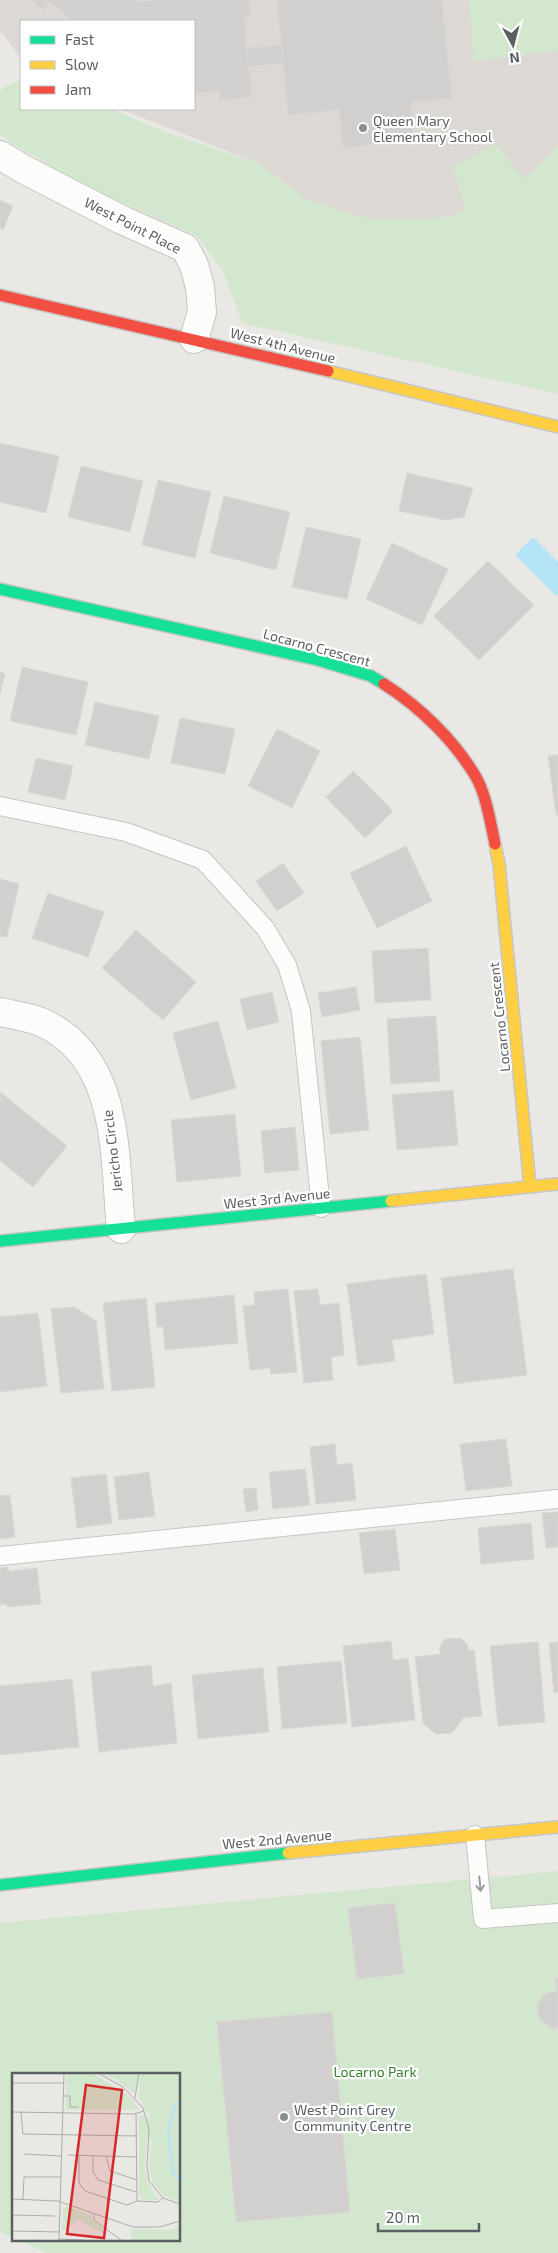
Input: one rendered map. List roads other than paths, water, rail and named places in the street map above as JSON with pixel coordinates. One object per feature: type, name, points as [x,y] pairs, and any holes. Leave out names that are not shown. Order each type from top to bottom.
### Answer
[{"type":"street","name":"West Point Place","points":[[0,154],[23,170],[114,216],[185,248],[194,265],[200,287],[202,312],[194,339]]},
{"type":"street","name":"West 4th Avenue","points":[[0,295],[194,339],[558,427]]},
{"type":"street","name":"Locarno Crescent","points":[[0,589],[318,660],[371,676],[409,700],[446,737],[477,778],[490,818],[499,864],[530,1187]]},
{"type":"street","name":"Jericho Circle","points":[[0,1012],[41,1022],[72,1042],[91,1063],[110,1112],[121,1229]]},
{"type":"street","name":"West 3rd Avenue","points":[[0,1242],[558,1184]]},
{"type":"street","name":"West 2nd Avenue","points":[[0,1885],[200,1861],[558,1827]]},
{"type":"lane","points":[[0,806],[126,832],[203,860],[265,928],[287,965],[301,1011],[321,1208]]},
{"type":"lane","points":[[0,1556],[558,1499]]},
{"type":"lane","points":[[475,1835],[484,1919],[558,1913]]},
{"type":"water","points":[[533,537],[558,562],[558,594],[556,596],[515,555]]},
{"type":"place","name":"Queen Mary Elementary School","points":[[363,128]]},
{"type":"place","name":"West Point Grey Community Centre","points":[[284,2117]]},
{"type":"park label","name":"Locarno Park","points":[[375,2071]]}]
